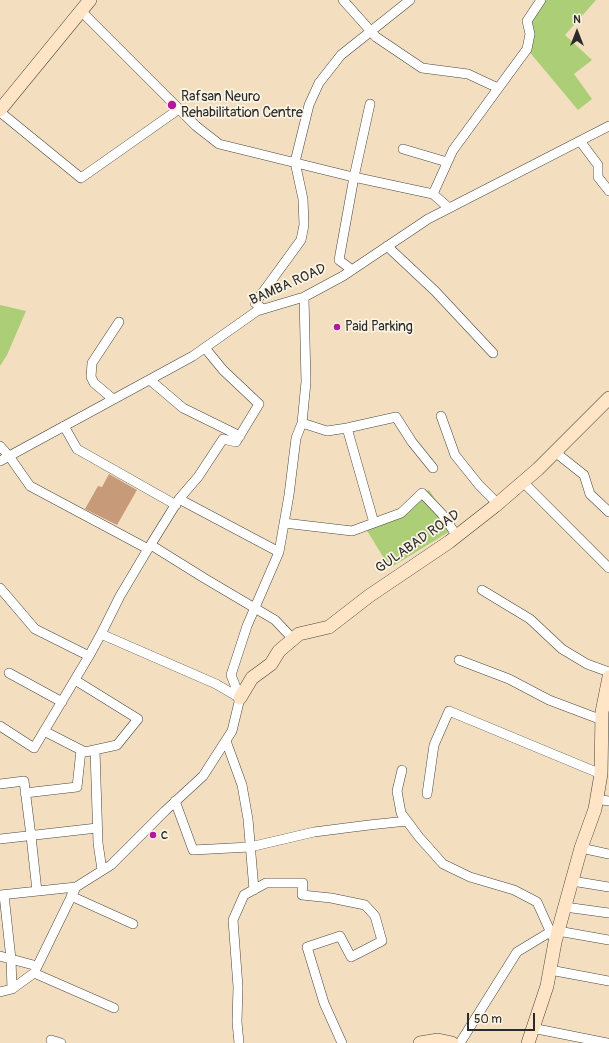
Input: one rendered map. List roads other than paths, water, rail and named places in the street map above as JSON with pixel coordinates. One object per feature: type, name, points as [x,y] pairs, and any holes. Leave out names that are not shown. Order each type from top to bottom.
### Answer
[{"type":"street","points":[[90,0],[0,111],[81,178],[179,109]]},
{"type":"street","points":[[343,0],[376,37],[422,68],[468,74],[498,88]]},
{"type":"street","points":[[263,309],[255,303],[302,240],[304,225],[303,199],[295,162],[308,105],[319,83],[341,55],[410,0]]},
{"type":"street","points":[[433,194],[453,150],[527,49],[530,34],[527,21],[541,0]]},
{"type":"street","points":[[81,11],[196,126],[220,144],[354,177],[433,194],[449,208]]},
{"type":"street","points":[[352,270],[339,260],[354,177],[370,104]]},
{"type":"street","name":"BAMBA ROAD","points":[[0,461],[193,356],[257,311],[304,296],[352,270],[428,219],[609,126]]},
{"type":"street","points":[[580,141],[598,165],[598,177],[609,191]]},
{"type":"street","points":[[403,149],[447,162]]},
{"type":"street","points":[[387,246],[435,291],[493,353]]},
{"type":"street","points":[[12,990],[11,958],[2,895],[76,887],[111,865],[175,801],[203,776],[232,731],[240,698],[231,675],[247,626],[279,552],[289,495],[296,438],[302,423],[306,382],[304,296]]},
{"type":"street","points":[[113,400],[94,383],[91,377],[92,363],[119,322]]},
{"type":"street","points":[[0,726],[34,748],[90,656],[120,596],[177,502],[205,466],[223,439],[236,442],[259,404],[223,370],[205,348]]},
{"type":"street","points":[[150,380],[182,408],[240,436]]},
{"type":"street","name":"GULABAD ROAD","points":[[240,698],[252,678],[271,664],[279,651],[299,634],[329,626],[369,596],[456,536],[498,504],[523,482],[609,398]]},
{"type":"street","points":[[441,416],[455,455],[479,485],[498,504]]},
{"type":"street","points":[[302,423],[327,431],[396,417],[412,442],[432,468]]},
{"type":"street","points":[[64,426],[77,449],[177,502],[279,552]]},
{"type":"street","points":[[347,428],[374,523]]},
{"type":"street","points":[[0,446],[30,486],[150,547],[204,578],[275,620],[293,639]]},
{"type":"street","points":[[555,452],[584,475],[590,494],[609,512]]},
{"type":"street","points":[[523,482],[609,568]]},
{"type":"street","points":[[284,523],[352,531],[401,513],[422,493],[442,514],[456,536]]},
{"type":"street","points":[[0,588],[35,629],[90,656]]},
{"type":"street","points":[[482,590],[530,620],[562,649],[587,664],[609,672]]},
{"type":"street","points":[[101,634],[216,684],[240,698]]},
{"type":"street","points":[[459,660],[509,679],[549,700],[604,715]]},
{"type":"street","points":[[9,672],[62,702]]},
{"type":"street","points":[[528,1043],[547,986],[555,935],[565,907],[581,848],[595,809],[603,800],[601,774],[604,715],[609,677]]},
{"type":"street","points":[[44,731],[85,752],[117,745],[138,719],[74,680]]},
{"type":"street","points":[[427,794],[434,745],[449,711],[601,774]]},
{"type":"street","points":[[226,741],[242,785],[248,819],[254,890]]},
{"type":"street","points":[[25,793],[77,787],[81,750]]},
{"type":"street","points":[[95,750],[97,828],[102,870]]},
{"type":"street","points":[[402,770],[397,791],[401,813],[443,864],[470,878],[514,890],[537,902],[555,935]]},
{"type":"street","points":[[0,784],[24,781],[37,891]]},
{"type":"street","points":[[175,801],[193,850],[250,847],[314,832],[407,821]]},
{"type":"street","points":[[0,839],[97,828]]},
{"type":"street","points":[[581,848],[609,854]]},
{"type":"street","points":[[572,881],[609,887]]},
{"type":"street","points":[[238,1043],[238,987],[233,920],[244,895],[266,884],[304,883],[302,895],[365,904],[375,916],[382,941],[351,957],[340,936],[307,947],[324,1003],[342,1043]]},
{"type":"street","points":[[0,992],[12,990],[36,970],[76,887]]},
{"type":"street","points":[[71,896],[133,924]]},
{"type":"street","points":[[565,907],[609,913]]},
{"type":"street","points":[[460,1043],[516,952],[555,935],[609,940]]},
{"type":"street","points":[[0,956],[11,958],[114,1008]]},
{"type":"street","points":[[550,970],[609,980]]},
{"type":"street","points":[[532,1028],[608,1043]]},
{"type":"street","points":[[51,1040],[61,1043]]},
{"type":"street","points":[[420,1043],[438,1040],[452,1043]]},
{"type":"place","name":"Rafsan Neuro Rehabilitation Centre","points":[[172,105]]},
{"type":"place","name":"Paid Parking","points":[[337,327]]},
{"type":"place","name":"c","points":[[153,835]]}]
